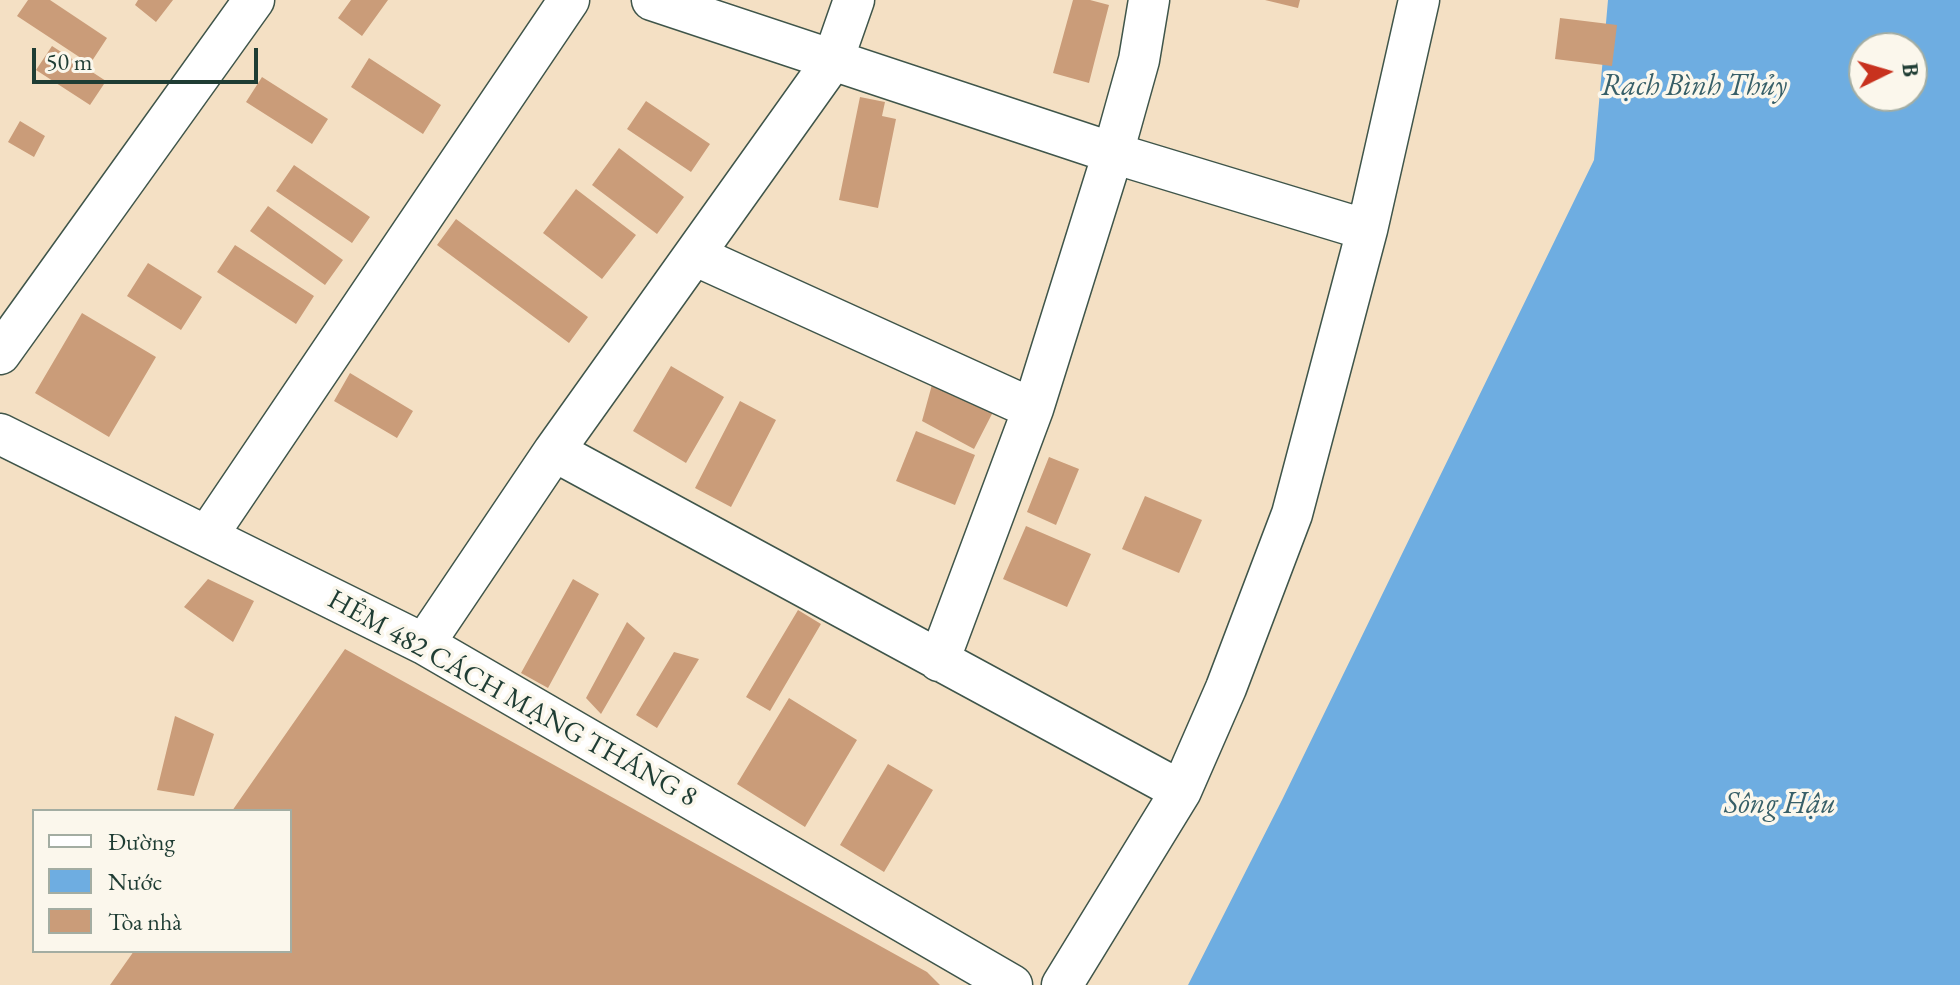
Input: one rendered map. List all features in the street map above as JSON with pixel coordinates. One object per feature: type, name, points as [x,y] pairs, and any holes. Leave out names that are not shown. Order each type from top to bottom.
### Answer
[{"type":"street","points":[[0,354],[254,0]]},
{"type":"street","points":[[207,536],[569,0]]},
{"type":"street","points":[[652,0],[1113,153],[1367,230]]},
{"type":"street","points":[[424,644],[554,451],[833,60],[854,0]]},
{"type":"street","points":[[939,661],[1033,409],[1113,153],[1139,60],[1149,0]]},
{"type":"street","points":[[1062,985],[1181,791],[1226,688],[1292,514],[1367,230],[1419,0]]},
{"type":"street","points":[[694,255],[1033,409]]},
{"type":"street","name":"HẺM 482 CÁCH MẠNG THÁNG 8","points":[[0,434],[424,644],[1012,985]]},
{"type":"street","points":[[554,451],[1181,791]]},
{"type":"water","points":[[1608,0],[1960,0],[1960,985],[1188,985],[1282,800],[1594,160]]},
{"type":"building","points":[[28,0],[50,0],[107,38],[90,64],[17,16]]},
{"type":"building","points":[[138,0],[173,0],[156,22],[135,5]]},
{"type":"building","points":[[351,0],[388,0],[362,36],[338,18]]},
{"type":"building","points":[[1073,0],[1109,5],[1089,83],[1053,73]]},
{"type":"building","points":[[1265,0],[1300,0],[1298,8]]},
{"type":"building","points":[[1560,18],[1617,25],[1612,66],[1555,59]]},
{"type":"building","points":[[52,46],[106,81],[90,105],[36,70]]},
{"type":"building","points":[[369,58],[441,105],[423,134],[351,87]]},
{"type":"building","points":[[262,77],[328,119],[312,144],[246,102]]},
{"type":"building","points":[[860,97],[885,102],[882,116],[896,119],[878,208],[839,200]]},
{"type":"building","points":[[646,101],[710,144],[691,172],[627,129]]},
{"type":"building","points":[[20,121],[45,136],[34,157],[8,142]]},
{"type":"building","points":[[619,148],[684,197],[657,234],[592,185]]},
{"type":"building","points":[[294,165],[370,217],[352,243],[276,191]]},
{"type":"building","points":[[576,189],[636,235],[602,279],[543,233]]},
{"type":"building","points":[[268,206],[343,260],[325,285],[250,231]]},
{"type":"building","points":[[456,219],[588,317],[569,343],[437,245]]},
{"type":"building","points":[[235,245],[314,296],[296,324],[217,272]]},
{"type":"building","points":[[148,263],[202,297],[181,330],[127,296]]},
{"type":"building","points":[[82,313],[156,357],[109,437],[35,393]]},
{"type":"building","points":[[671,366],[724,397],[686,463],[633,431]]},
{"type":"building","points":[[350,373],[413,411],[397,438],[334,401]]},
{"type":"building","points":[[933,381],[993,412],[974,449],[922,421]]},
{"type":"building","points":[[740,401],[776,420],[731,507],[695,488]]},
{"type":"building","points":[[916,431],[975,455],[955,505],[896,481]]},
{"type":"building","points":[[1049,457],[1079,469],[1056,525],[1027,512]]},
{"type":"building","points":[[1145,496],[1202,520],[1179,573],[1122,549]]},
{"type":"building","points":[[1026,526],[1091,554],[1067,607],[1003,579]]},
{"type":"building","points":[[208,579],[254,601],[233,642],[184,607]]},
{"type":"building","points":[[573,579],[599,594],[548,688],[521,673]]},
{"type":"building","points":[[798,610],[821,624],[770,711],[746,697]]},
{"type":"building","points":[[627,622],[645,638],[601,714],[586,698]]},
{"type":"building","points":[[345,649],[927,972],[940,985],[110,985],[133,953],[292,953],[292,809],[233,809]]},
{"type":"building","points":[[674,652],[699,659],[657,728],[636,715]]},
{"type":"building","points":[[789,698],[857,740],[805,827],[737,784]]},
{"type":"building","points":[[175,716],[214,734],[194,796],[157,790]]},
{"type":"building","points":[[888,764],[933,790],[884,872],[840,845]]},
{"type":"water label","name":"Rạch Bình Thủy","points":[[1694,87]]},
{"type":"water label","name":"Sông Hậu","points":[[1780,805]]}]
